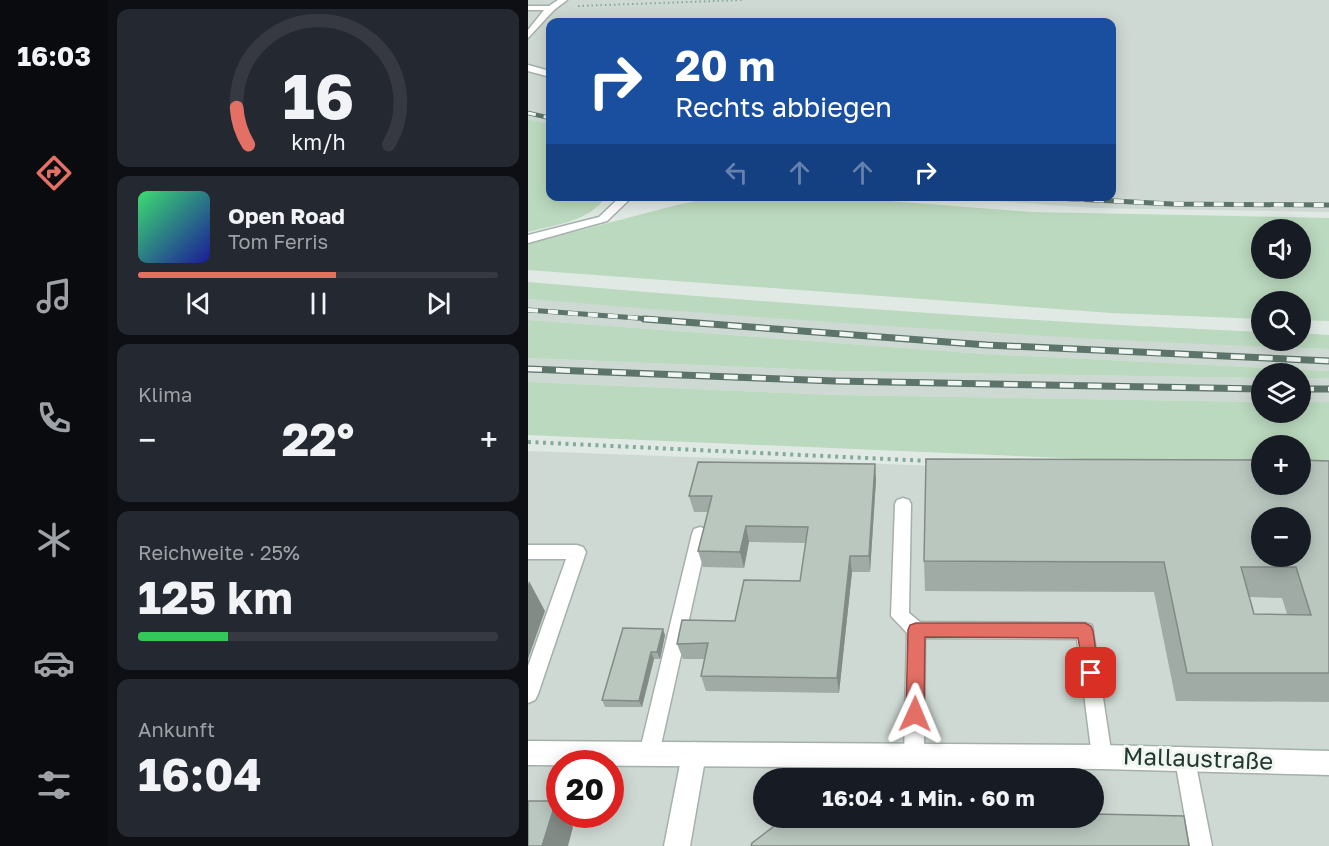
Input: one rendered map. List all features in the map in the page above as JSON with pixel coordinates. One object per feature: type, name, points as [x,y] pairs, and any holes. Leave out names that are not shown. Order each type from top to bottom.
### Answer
[{"type":"street","name":"Mallaustraße","points":[[528,753],[1102,757],[1329,763]]},
{"type":"street","points":[[677,846],[694,754]]},
{"type":"lane","points":[[528,35],[551,8],[563,0]]},
{"type":"lane","points":[[528,8],[551,8]]},
{"type":"lane","points":[[528,68],[546,73]]},
{"type":"lane","points":[[528,239],[603,219],[623,201]]},
{"type":"lane","points":[[903,504],[900,616],[916,630],[1085,631],[1102,757]]},
{"type":"lane","points":[[649,754],[700,534]]},
{"type":"lane","points":[[528,552],[577,552],[528,694]]},
{"type":"lane","points":[[915,756],[916,630]]},
{"type":"lane","points":[[1185,760],[1201,846]]},
{"type":"path","points":[[551,8],[742,0]]},
{"type":"path","points":[[528,442],[939,461]]},
{"type":"shaded area","points":[[528,0],[1329,0],[1329,212],[1094,208],[997,201],[1116,201],[1116,18],[546,18],[546,123],[528,119]]},
{"type":"shaded area","points":[[528,299],[988,333],[1251,345],[1251,351],[1329,349],[1329,371],[1311,370],[1311,363],[1251,363],[1251,367],[985,354],[528,320]]},
{"type":"shaded area","points":[[528,358],[839,371],[1251,378],[1251,402],[833,395],[528,382]]},
{"type":"shaded area","points":[[1311,378],[1329,378],[1329,402],[1311,402]]},
{"type":"shaded area","points":[[528,451],[1251,478],[1251,495],[1311,495],[1311,482],[1329,479],[1329,846],[528,846]]},
{"type":"green space","points":[[528,119],[546,123],[546,201],[602,201],[581,217],[528,232]]},
{"type":"green space","points":[[696,201],[890,201],[1031,212],[1329,218],[1329,321],[1311,320],[1311,291],[1251,291],[1251,319],[1112,313],[528,270],[528,244]]},
{"type":"green space","points":[[528,282],[894,311],[1251,331],[1251,345],[928,329],[528,299]]},
{"type":"green space","points":[[528,320],[985,354],[1251,367],[1251,378],[839,371],[528,358]]},
{"type":"green space","points":[[1311,334],[1329,335],[1329,349],[1311,348]]},
{"type":"green space","points":[[1311,370],[1329,371],[1329,378],[1311,378]]},
{"type":"green space","points":[[528,382],[833,395],[1251,402],[1251,423],[1311,423],[1311,402],[1329,402],[1329,463],[1311,463],[1311,435],[1251,435],[1251,463],[1179,463],[528,435]]},
{"type":"building","points":[[926,459],[1251,460],[1251,495],[1311,495],[1311,460],[1329,461],[1329,673],[1187,673],[1164,562],[924,561]]},
{"type":"building","points":[[698,462],[875,464],[869,556],[850,556],[837,678],[701,676],[708,643],[677,644],[682,620],[735,621],[744,580],[800,581],[808,527],[746,526],[740,552],[698,551],[712,496],[689,496]]},
{"type":"building","points":[[623,628],[663,629],[657,652],[651,652],[639,701],[602,700]]},
{"type":"building","points":[[528,801],[546,801],[548,828],[542,846],[528,846]]},
{"type":"building","points":[[1104,814],[1184,816],[1189,846],[751,846],[772,828],[1104,828]]},
{"type":"railway","points":[[528,113],[546,117]]},
{"type":"railway","points":[[1113,201],[1172,204],[1329,205]]},
{"type":"railway","points":[[528,310],[664,320]]},
{"type":"railway","points":[[644,319],[987,345],[1329,361]]},
{"type":"railway","points":[[528,369],[835,381],[1251,389]]},
{"type":"railway","points":[[1311,389],[1329,389]]},
{"type":"route","points":[[915,714],[916,630],[1085,631],[1091,673]]}]
